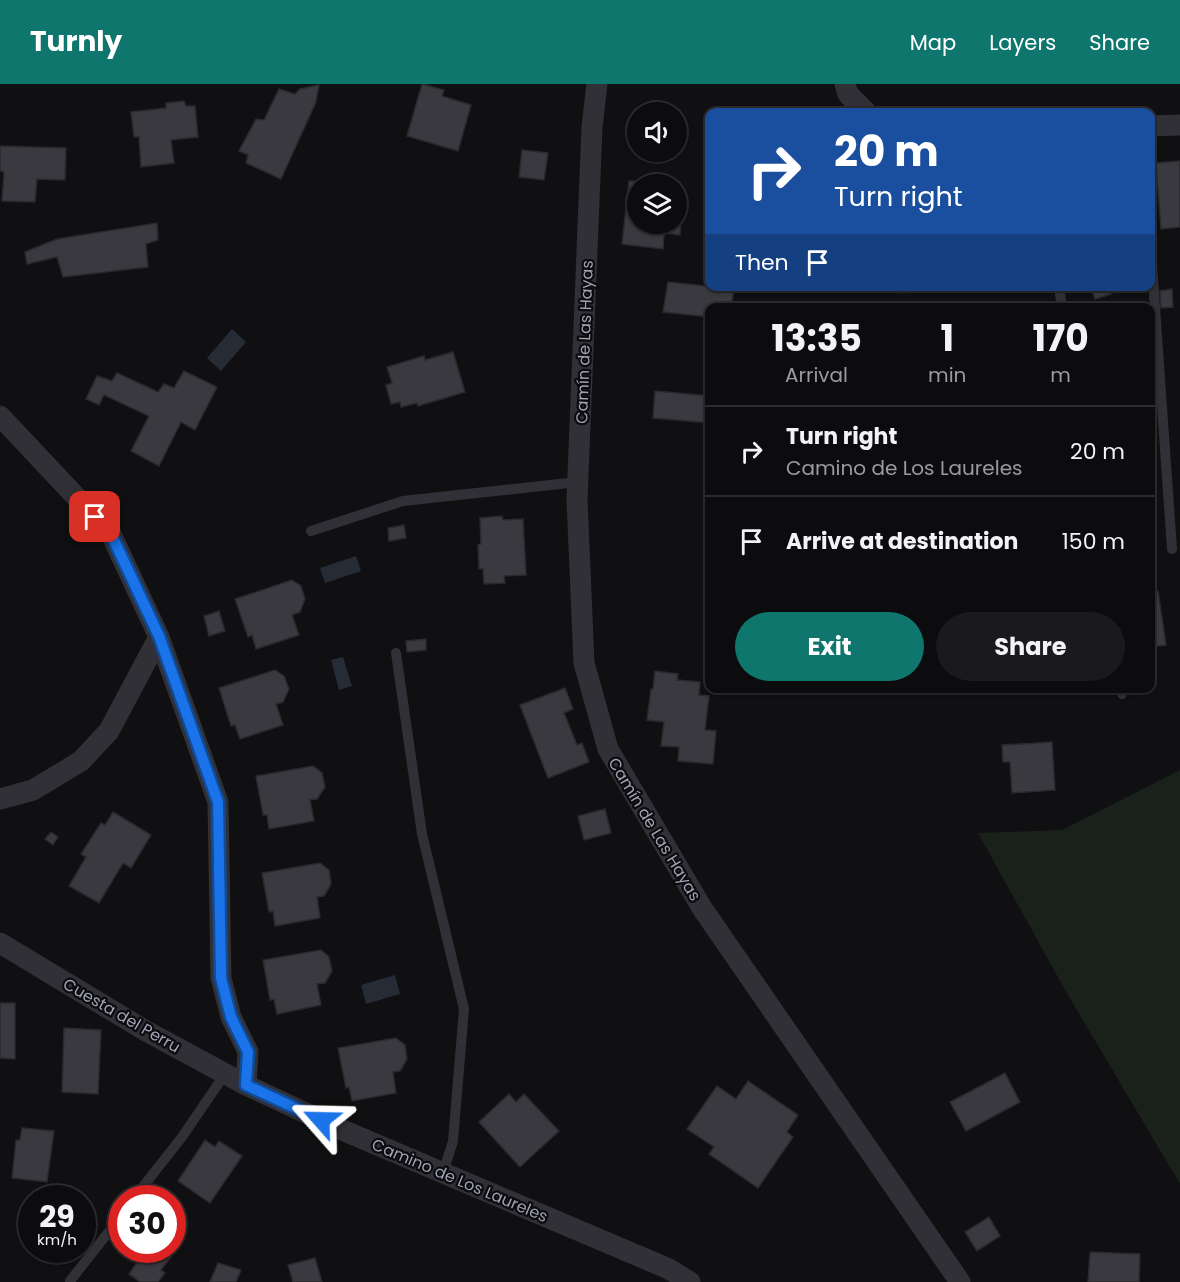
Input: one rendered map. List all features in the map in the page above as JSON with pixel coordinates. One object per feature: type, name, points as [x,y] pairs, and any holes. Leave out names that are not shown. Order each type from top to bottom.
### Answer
[{"type":"street","name":"Camín de Las Hayas","points":[[597,84],[592,128],[578,482],[584,663],[608,749],[702,908],[960,1282]]},
{"type":"street","points":[[845,84],[848,94],[862,108]]},
{"type":"street","points":[[1155,126],[1180,125]]},
{"type":"street","points":[[0,416],[111,534],[159,636],[218,802],[221,978],[231,1017],[248,1052],[246,1085]]},
{"type":"street","points":[[0,799],[33,790],[81,761],[109,731],[159,636]]},
{"type":"street","name":"Cuesta del Perru","points":[[0,943],[146,1031],[246,1085]]},
{"type":"street","name":"Camino de Los Laureles","points":[[246,1085],[339,1129],[669,1269],[690,1282]]},
{"type":"lane","points":[[1155,308],[1172,549]]},
{"type":"lane","points":[[311,531],[403,501],[578,482]]},
{"type":"lane","points":[[396,653],[422,834],[464,1009],[453,1141],[443,1173]]},
{"type":"lane","points":[[144,1185],[182,1137],[225,1074]]},
{"type":"lane","points":[[70,1281],[108,1233]]},
{"type":"shaded area","points":[[232,329],[246,342],[221,371],[207,358]]},
{"type":"shaded area","points":[[356,556],[361,571],[325,583],[320,568]]},
{"type":"shaded area","points":[[343,657],[352,686],[339,690],[331,660]]},
{"type":"shaded area","points":[[1180,770],[1180,1184],[1065,990],[978,833],[1062,830]]},
{"type":"shaded area","points":[[395,975],[400,994],[366,1004],[361,985]]},
{"type":"building","points":[[422,84],[444,90],[442,96],[471,105],[458,151],[407,136]]},
{"type":"building","points":[[319,85],[316,102],[281,179],[246,163],[248,155],[239,151],[256,119],[264,120],[279,89],[295,94],[300,89]]},
{"type":"building","points":[[184,101],[186,106],[195,106],[198,137],[171,140],[174,163],[141,167],[139,137],[134,137],[131,112],[166,108],[166,103]]},
{"type":"building","points":[[0,146],[66,148],[65,180],[37,179],[35,202],[2,201],[4,172],[0,171]]},
{"type":"building","points":[[522,150],[548,153],[544,180],[519,177]]},
{"type":"building","points":[[1180,161],[1180,227],[1161,229],[1156,163]]},
{"type":"building","points":[[627,199],[627,234],[664,234],[663,249],[622,244]]},
{"type":"building","points":[[157,223],[158,240],[146,244],[148,267],[63,277],[57,257],[27,264],[25,252],[57,239]]},
{"type":"building","points":[[668,282],[705,286],[705,291],[734,291],[732,303],[705,303],[705,316],[663,312]]},
{"type":"building","points":[[1172,289],[1173,307],[1161,308],[1160,291]]},
{"type":"building","points":[[1093,291],[1116,291],[1111,294],[1095,299]]},
{"type":"building","points":[[453,352],[465,392],[418,406],[417,403],[401,407],[400,402],[391,404],[386,385],[392,383],[387,367],[424,356],[425,360]]},
{"type":"building","points":[[184,371],[217,387],[195,430],[181,422],[159,466],[131,451],[149,416],[104,395],[99,405],[86,399],[97,376],[112,381],[117,373],[158,392],[164,384],[174,388]]},
{"type":"building","points":[[655,391],[705,396],[705,423],[653,418]]},
{"type":"building","points":[[502,516],[503,520],[523,519],[526,575],[504,576],[505,583],[484,584],[483,569],[479,569],[480,518]]},
{"type":"building","points":[[404,525],[406,538],[389,541],[388,528]]},
{"type":"building","points":[[292,580],[301,586],[305,599],[300,612],[292,615],[299,635],[256,649],[252,635],[248,637],[235,599]]},
{"type":"building","points":[[1155,591],[1158,591],[1166,645],[1155,646]]},
{"type":"building","points":[[219,611],[225,631],[209,636],[204,616]]},
{"type":"building","points":[[426,639],[426,650],[407,652],[406,641]]},
{"type":"building","points":[[275,670],[284,676],[289,689],[283,702],[276,704],[283,725],[240,739],[235,725],[231,726],[219,688]]},
{"type":"building","points":[[655,671],[678,674],[677,680],[700,682],[699,695],[709,696],[705,730],[716,731],[713,764],[678,761],[679,747],[661,746],[664,722],[647,720]]},
{"type":"building","points":[[565,688],[573,709],[564,713],[577,745],[582,743],[589,762],[548,778],[520,705]]},
{"type":"building","points":[[1052,742],[1055,790],[1012,793],[1010,762],[1003,762],[1002,745]]},
{"type":"building","points":[[313,766],[322,773],[325,787],[317,799],[310,800],[314,821],[269,829],[267,815],[263,815],[256,776]]},
{"type":"building","points":[[605,809],[611,833],[584,840],[578,816]]},
{"type":"building","points":[[113,812],[151,835],[131,868],[123,863],[99,903],[69,886],[86,857],[81,854],[101,823],[105,825]]},
{"type":"building","points":[[51,832],[58,837],[53,845],[45,839]]},
{"type":"building","points":[[320,863],[329,870],[331,884],[324,896],[317,897],[320,918],[275,926],[273,911],[269,912],[262,873]]},
{"type":"building","points":[[321,950],[329,957],[332,971],[325,983],[317,984],[321,1005],[277,1014],[274,999],[270,1000],[263,960]]},
{"type":"building","points":[[0,1003],[15,1003],[15,1059],[0,1058]]},
{"type":"building","points":[[64,1028],[101,1030],[98,1094],[62,1092]]},
{"type":"building","points":[[396,1038],[405,1045],[407,1059],[400,1071],[393,1072],[396,1093],[352,1101],[349,1087],[346,1088],[338,1048]]},
{"type":"building","points":[[1005,1073],[1020,1102],[966,1131],[950,1102]]},
{"type":"building","points":[[748,1081],[798,1115],[787,1132],[793,1137],[758,1188],[709,1154],[714,1147],[687,1129],[717,1086],[736,1099]]},
{"type":"building","points":[[509,1094],[516,1102],[524,1094],[559,1131],[520,1167],[479,1122]]},
{"type":"building","points":[[22,1128],[54,1131],[47,1182],[12,1178],[16,1140],[20,1140]]},
{"type":"building","points":[[205,1140],[215,1147],[219,1141],[242,1156],[210,1203],[178,1181]]},
{"type":"building","points":[[989,1217],[1000,1236],[977,1251],[965,1232]]},
{"type":"building","points":[[1090,1252],[1140,1254],[1139,1282],[1088,1282]]},
{"type":"building","points":[[315,1258],[322,1282],[293,1282],[288,1265]]},
{"type":"building","points":[[137,1263],[166,1263],[161,1270],[165,1273],[158,1282],[140,1282],[129,1274]]},
{"type":"building","points":[[218,1263],[241,1270],[236,1282],[210,1282]]},
{"type":"route","points":[[95,517],[111,534],[159,636],[218,802],[221,978],[231,1017],[248,1052],[246,1085],[321,1120]]}]
